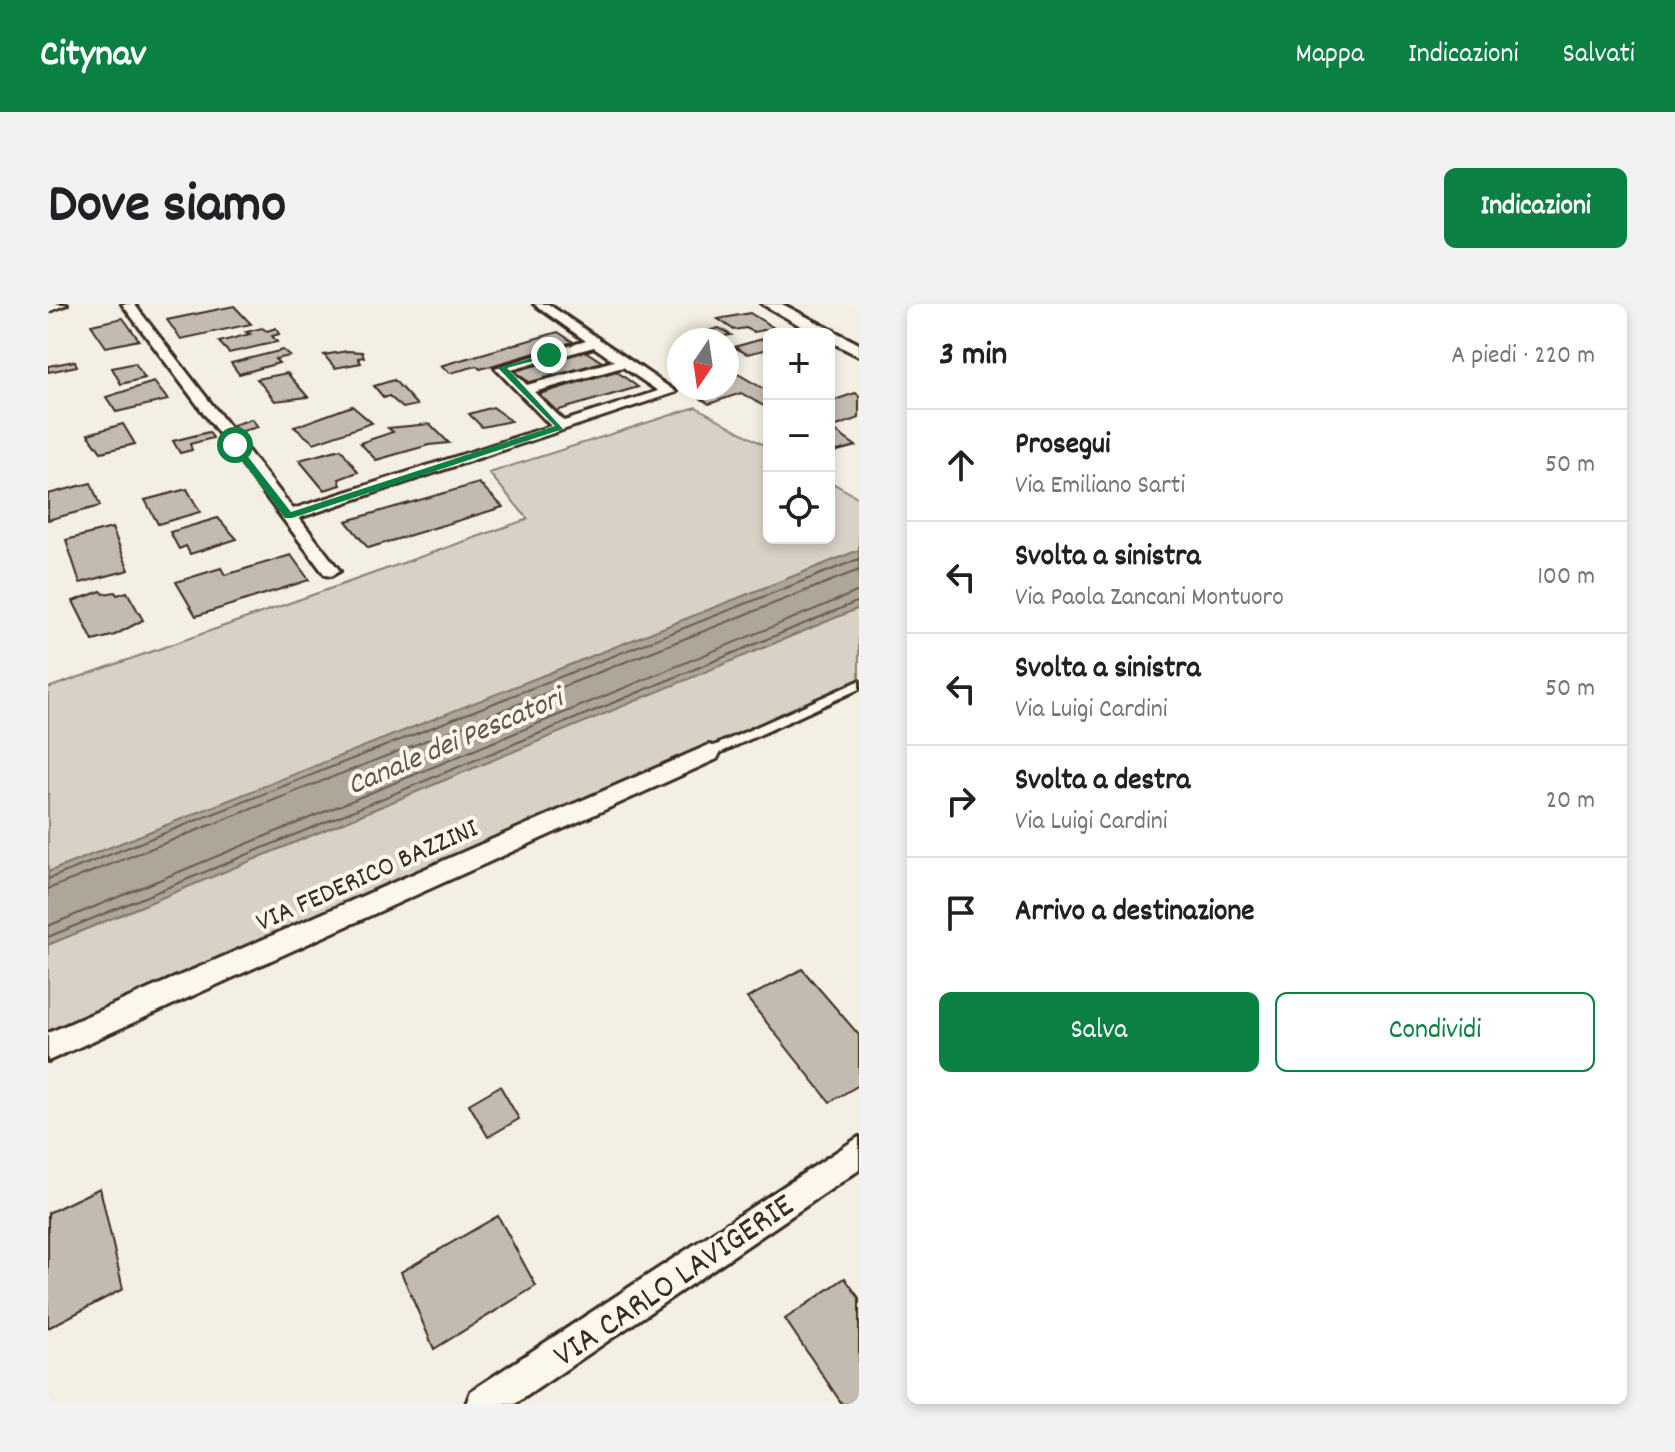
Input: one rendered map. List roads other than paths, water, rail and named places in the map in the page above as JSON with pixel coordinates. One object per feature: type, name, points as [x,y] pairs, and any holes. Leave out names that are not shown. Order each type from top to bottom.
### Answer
[{"type":"street","points":[[48,307],[59,304]]},
{"type":"street","points":[[128,304],[331,571]]},
{"type":"street","points":[[289,516],[669,392],[540,304]]},
{"type":"street","points":[[770,304],[816,328]]},
{"type":"street","points":[[835,338],[859,351]]},
{"type":"street","points":[[561,427],[502,368],[596,342]]},
{"type":"street","points":[[524,390],[625,362]]},
{"type":"street","name":"VIA FEDERICO BAZZINI","points":[[48,1047],[709,753]]},
{"type":"street","name":"VIA CARLO LAVIGERIE","points":[[484,1404],[859,1152]]},
{"type":"lane","points":[[709,753],[859,685]]},
{"type":"water","name":"Canale dei Pescatori","points":[[859,550],[859,608],[48,945],[48,872]]}]
